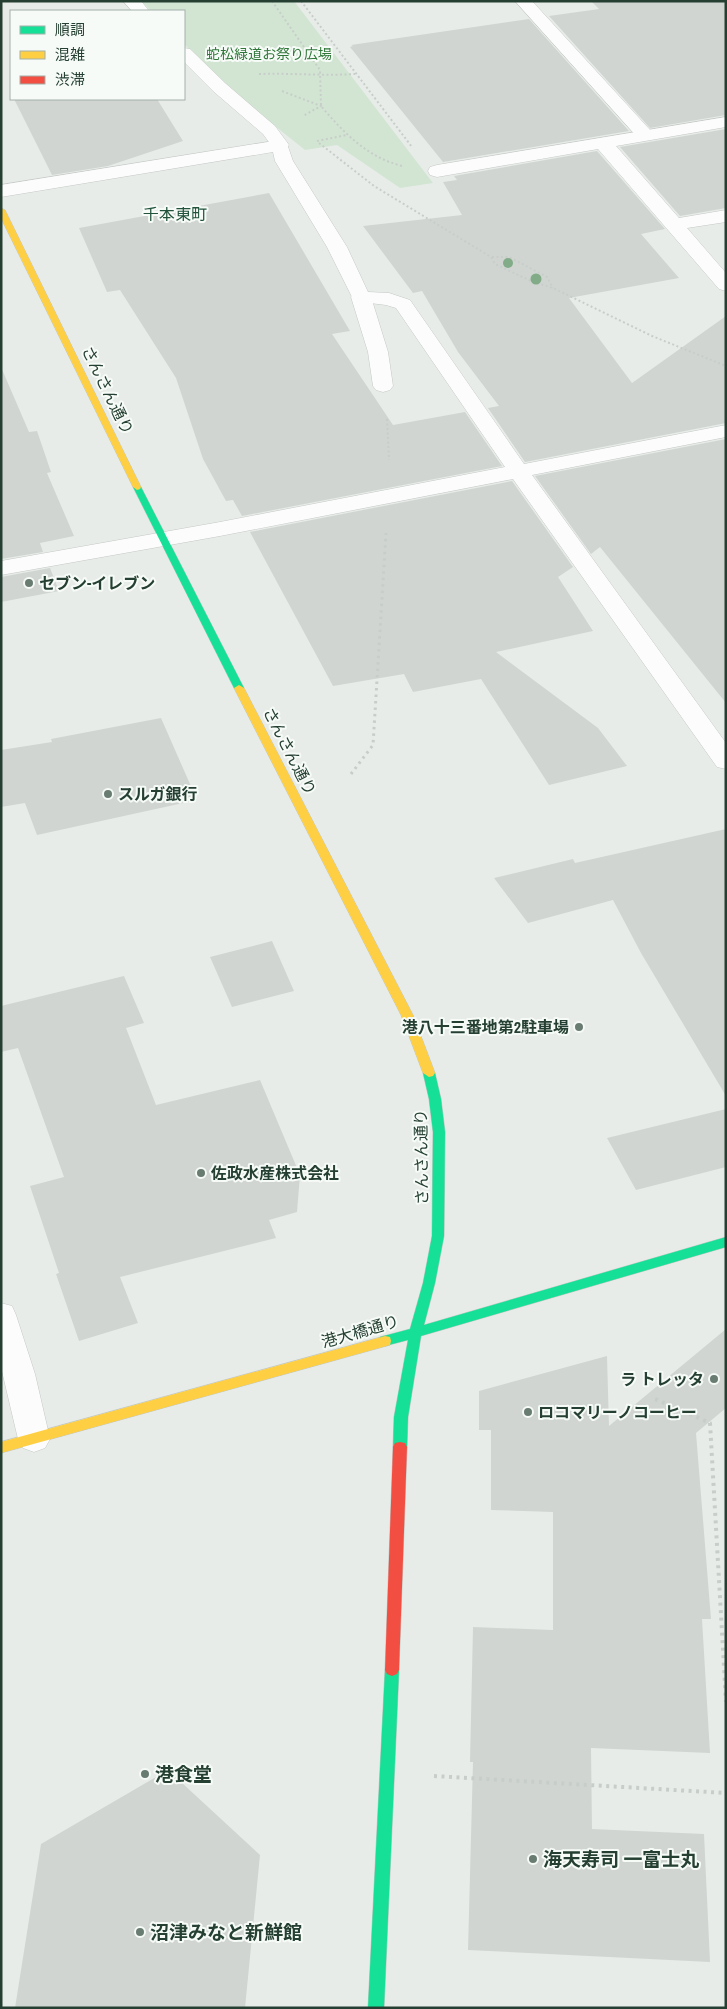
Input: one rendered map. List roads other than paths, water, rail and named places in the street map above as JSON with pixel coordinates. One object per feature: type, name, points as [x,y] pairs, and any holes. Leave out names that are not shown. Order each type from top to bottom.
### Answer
[{"type":"main road","name":"さんさん通り","points":[[1,210],[163,539],[407,1015],[425,1059],[435,1099],[438,1132],[438,1236],[429,1283],[415,1333],[401,1417],[388,1774],[376,2008]]},
{"type":"main road","name":"港大橋通り","points":[[1,1448],[415,1333],[726,1242]]},
{"type":"street","points":[[131,1],[141,10]]},
{"type":"street","points":[[523,1],[645,135]]},
{"type":"street","points":[[185,55],[219,87],[270,130],[280,146],[284,161],[337,247],[361,297],[378,352],[384,386]]},
{"type":"street","points":[[437,171],[726,122]]},
{"type":"street","points":[[602,143],[726,285]]},
{"type":"street","points":[[1,191],[280,146]]},
{"type":"street","points":[[674,225],[726,216]]},
{"type":"street","points":[[361,297],[389,299],[403,304],[519,472],[726,761]]},
{"type":"street","points":[[1,568],[519,472],[726,430]]},
{"type":"street","points":[[1,1315],[19,1374],[34,1439]]},
{"type":"place","name":"セブン-イレブン","points":[[29,583]]},
{"type":"place","name":"スルガ銀行","points":[[108,794]]},
{"type":"place","name":"港八十三番地第2駐車場","points":[[579,1027]]},
{"type":"place","name":"佐政水産株式会社","points":[[201,1173]]},
{"type":"place","name":"ラ トレッタ","points":[[714,1379]]},
{"type":"place","name":"ロコマリーノコーヒー","points":[[528,1412]]},
{"type":"place","name":"港食堂","points":[[145,1774]]},
{"type":"place","name":"海天寿司 一富士丸","points":[[533,1859]]},
{"type":"place","name":"沼津みなと新鮮館","points":[[140,1932]]},
{"type":"district","name":"千本東町","points":[[175,214]]},
{"type":"park label","name":"蛇松緑道お祭り広場","points":[[269,54]]}]
